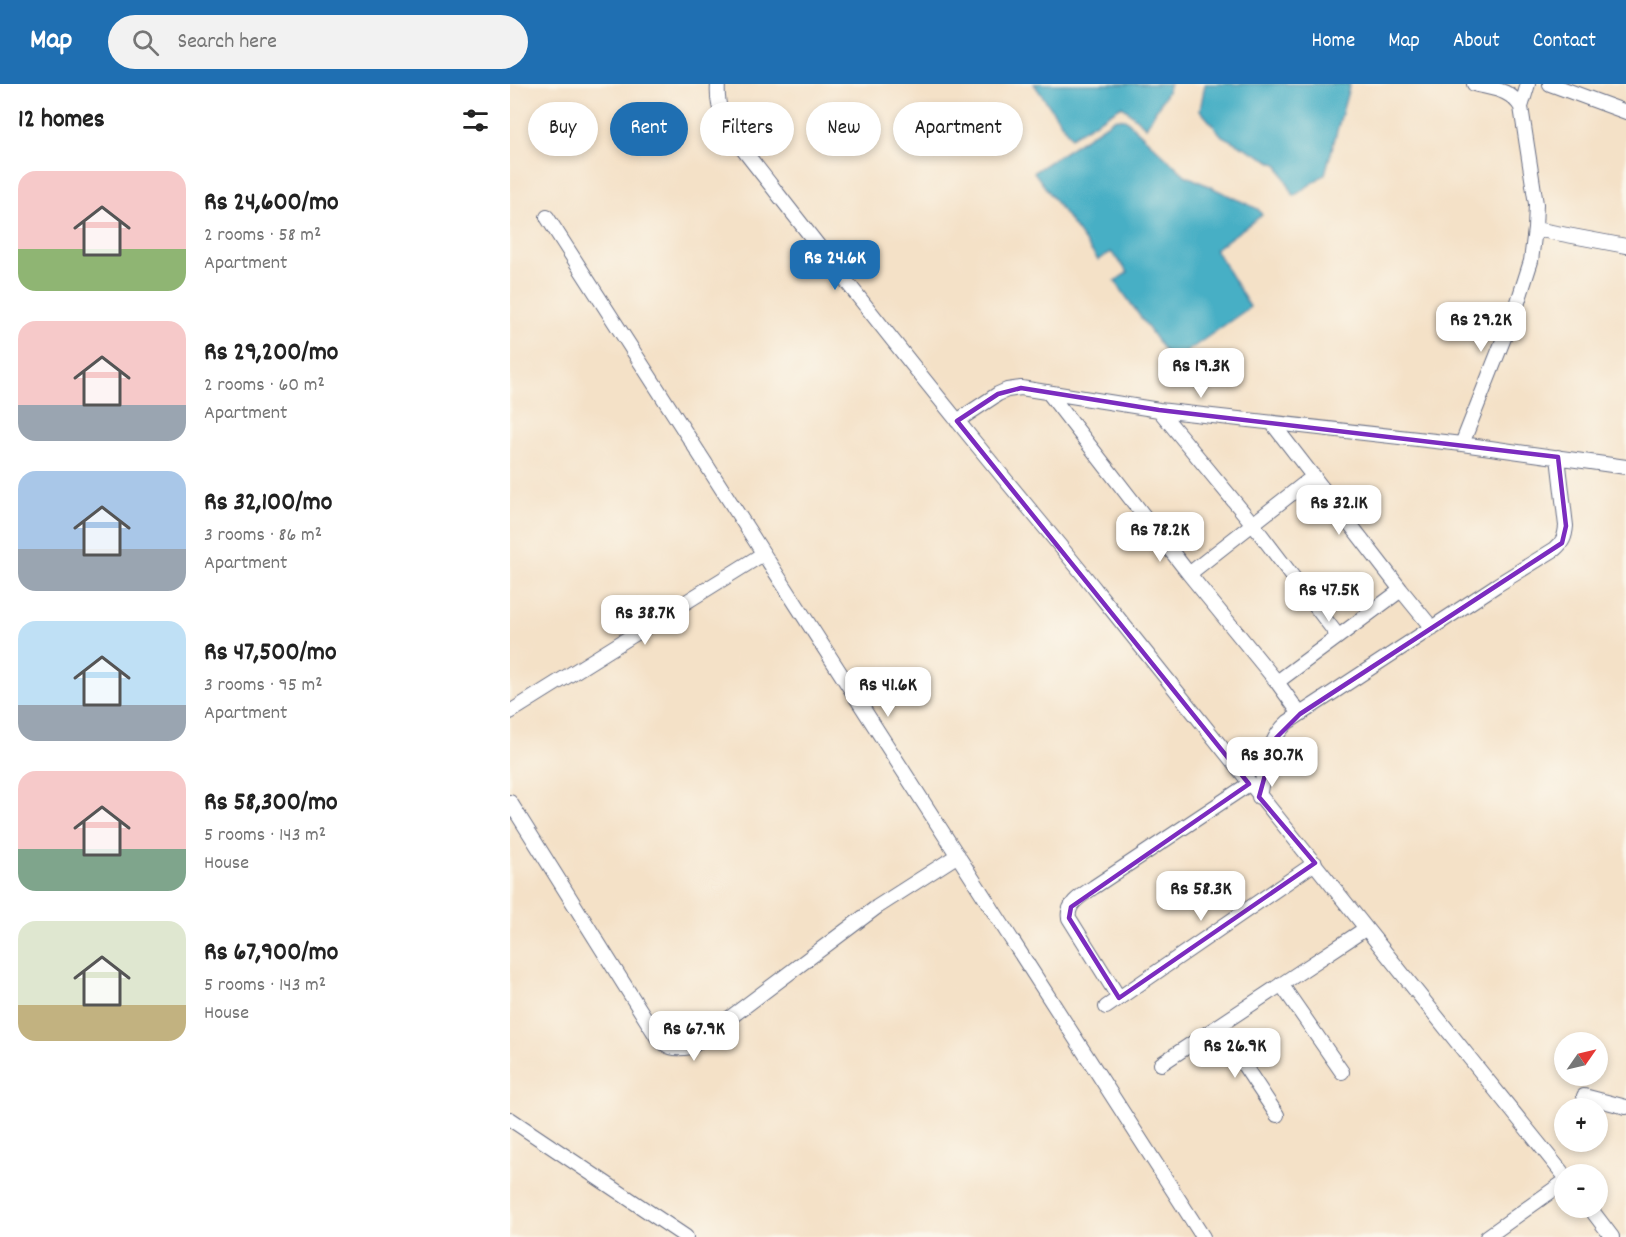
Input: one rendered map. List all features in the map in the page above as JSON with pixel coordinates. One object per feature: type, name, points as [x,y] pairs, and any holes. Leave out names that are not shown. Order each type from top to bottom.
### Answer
[{"type":"street","points":[[717,84],[720,112],[727,128],[957,421],[1556,1164]]},
{"type":"street","points":[[1462,444],[1517,305],[1531,261],[1535,229],[1534,187],[1521,107],[1516,98],[1508,93],[1474,84]]},
{"type":"street","points":[[1521,107],[1528,84]]},
{"type":"street","points":[[1550,84],[1623,111],[1626,96]]},
{"type":"street","points":[[547,217],[1203,1237]]},
{"type":"street","points":[[1535,229],[1626,246]]},
{"type":"street","points":[[957,421],[998,394],[1021,388],[1159,410],[1462,444],[1626,466]]},
{"type":"street","points":[[1048,392],[1300,714]]},
{"type":"street","points":[[1159,410],[1252,523],[1338,636]]},
{"type":"street","points":[[1272,423],[1432,627]]},
{"type":"street","points":[[1259,797],[1268,753],[1282,727],[1562,543],[1566,526],[1558,457]]},
{"type":"street","points":[[1189,574],[1314,476]]},
{"type":"street","points":[[510,712],[764,554]]},
{"type":"street","points":[[1277,682],[1401,590]]},
{"type":"street","points":[[1119,998],[1070,918],[1068,912],[1071,907],[1078,898],[1249,784]]},
{"type":"street","points":[[510,801],[657,1037],[668,1047],[681,1049],[691,1047],[700,1041],[877,907],[958,855]]},
{"type":"street","points":[[1106,1006],[1315,864]]},
{"type":"street","points":[[1161,1064],[1365,929]]},
{"type":"street","points":[[1281,984],[1342,1072]]},
{"type":"street","points":[[1218,1026],[1277,1115]]},
{"type":"street","points":[[1584,1096],[1626,1107]]},
{"type":"street","points":[[510,1119],[686,1237]]},
{"type":"street","points":[[1487,1237],[1554,1189]]},
{"type":"street","points":[[1598,1218],[1612,1237]]},
{"type":"highlighted area","points":[[1021,388],[1159,410],[1558,457],[1566,526],[1562,543],[1300,714],[1275,739],[1259,797],[1315,863],[1119,998],[1069,918],[1071,907],[1249,784],[957,421],[998,394]]},
{"type":"water","points":[[1034,84],[1170,84],[1146,127],[1122,106],[1071,137]]},
{"type":"water","points":[[1205,84],[1350,84],[1325,174],[1294,196],[1278,165],[1222,136],[1200,110]]},
{"type":"water","points":[[1116,118],[1125,119],[1185,175],[1258,209],[1262,215],[1215,249],[1250,307],[1172,362],[1115,281],[1128,272],[1111,252],[1098,260],[1034,172]]}]
